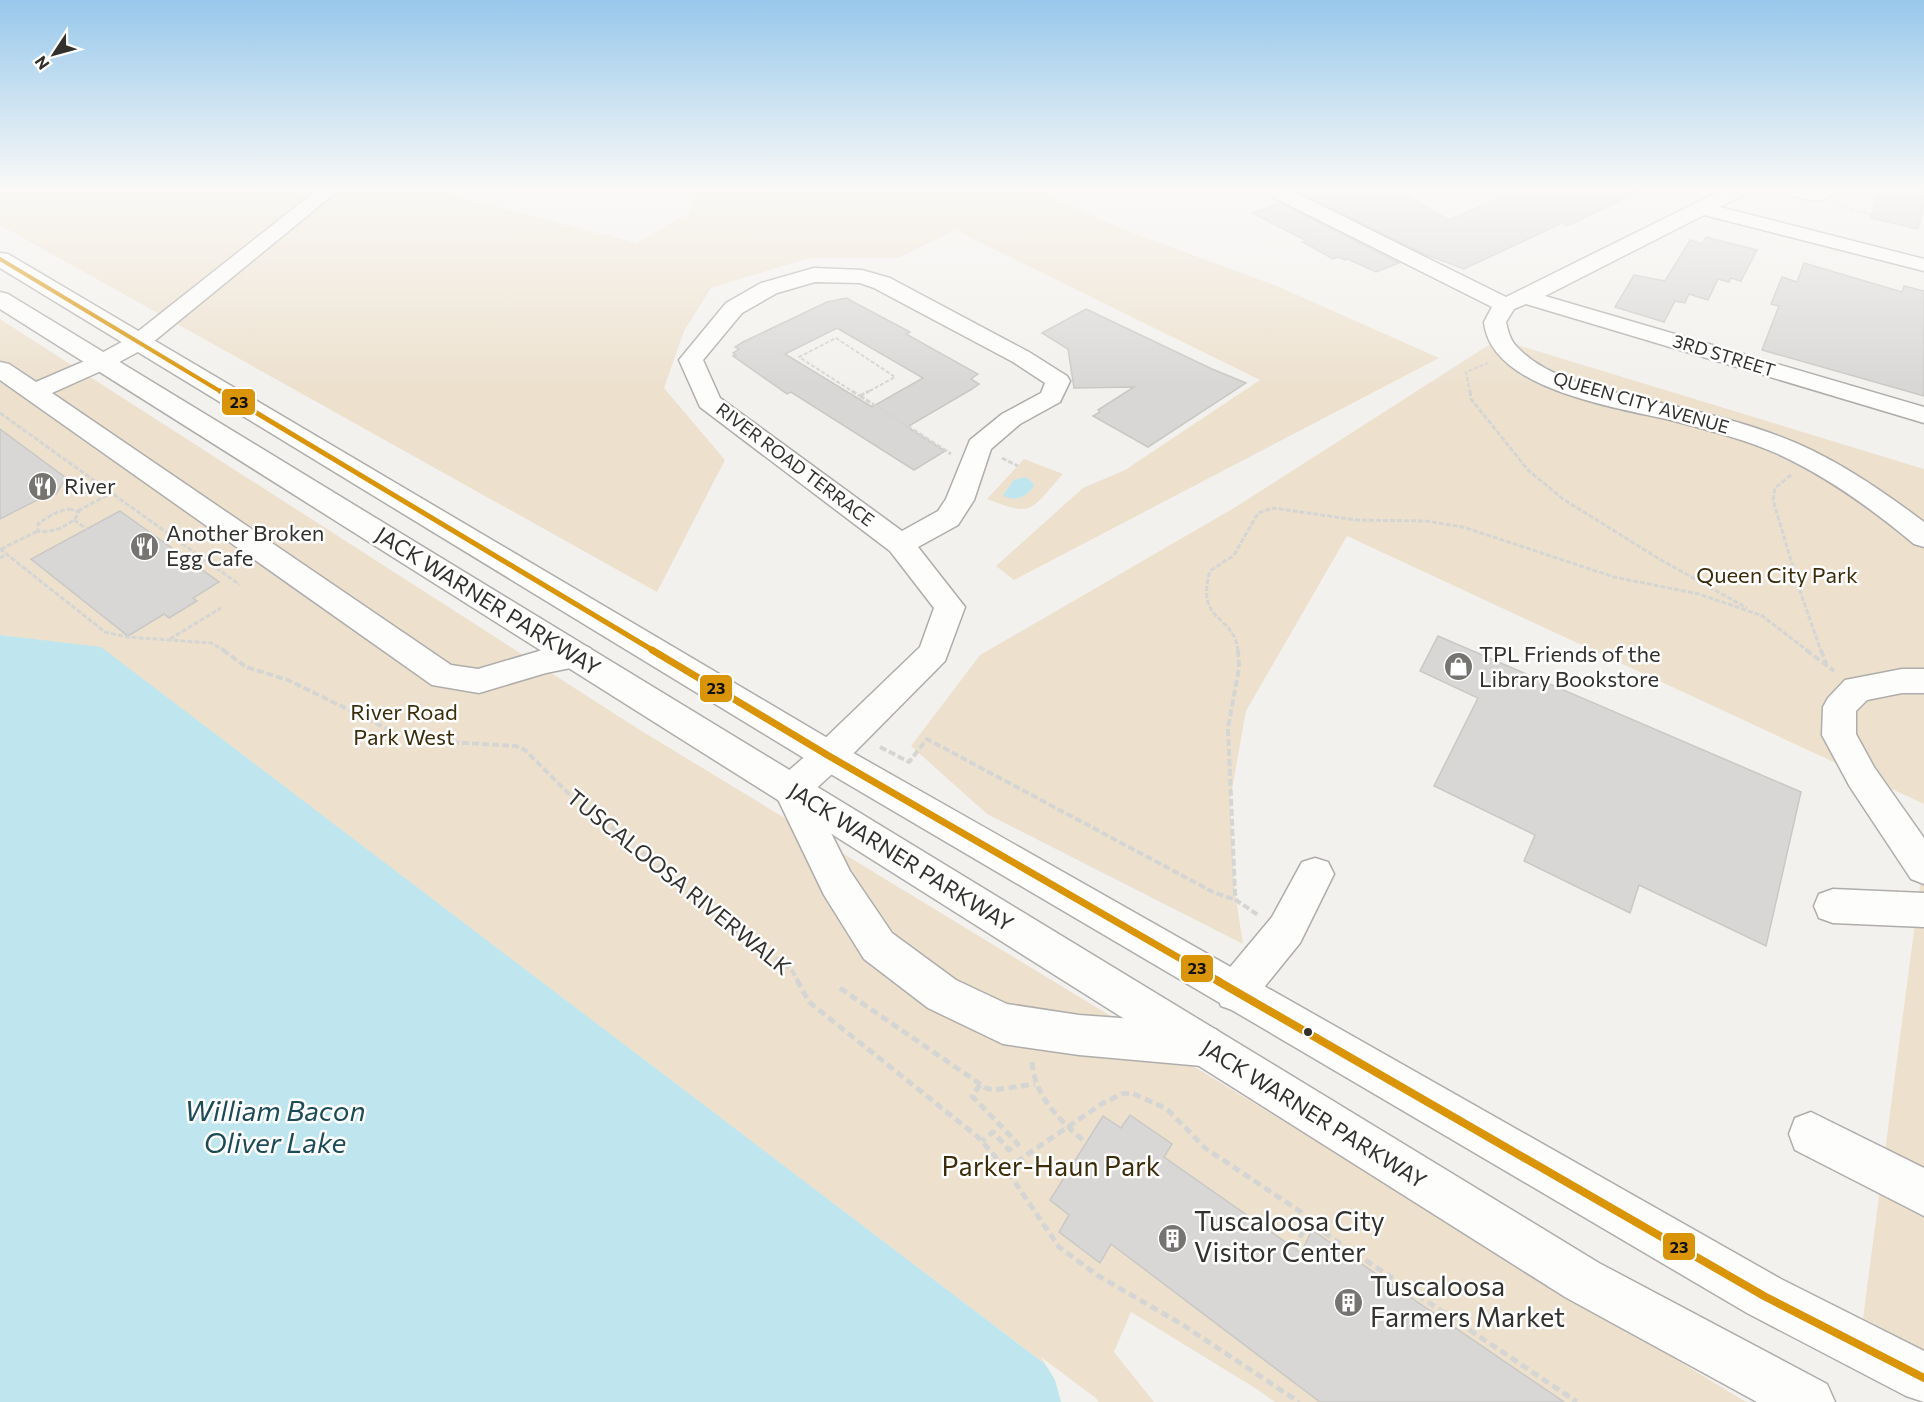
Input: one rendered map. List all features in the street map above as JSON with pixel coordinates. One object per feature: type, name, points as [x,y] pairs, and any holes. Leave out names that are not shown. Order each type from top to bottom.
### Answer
[{"type":"street","points":[[34,392],[102,362],[139,342],[248,254]]},
{"type":"street","name":"3RD STREET","points":[[1414,254],[1515,301],[1924,415]]},
{"type":"street","points":[[1515,301],[1600,254]]},
{"type":"street","points":[[1888,254],[1924,265]]},
{"type":"street","name":"JACK WARNER PARKWAY","points":[[0,259],[139,342],[841,744],[1235,992],[1764,1296],[1924,1378]]},
{"type":"street","name":"RIVER ROAD TERRACE","points":[[791,789],[841,744],[934,653],[950,607],[900,544],[709,402],[691,360],[734,308],[769,288],[814,275],[862,277],[882,283],[1022,357],[1058,381],[1050,397],[1011,419],[979,446],[960,500],[948,518],[900,544]]},
{"type":"street","name":"JACK WARNER PARKWAY","points":[[0,299],[1582,1280],[1809,1402]]},
{"type":"street","name":"QUEEN CITY AVENUE","points":[[1515,301],[1495,322],[1498,339],[1511,355],[1530,368],[1583,390],[1725,427],[1785,448],[1839,476],[1924,537]]},
{"type":"street","points":[[0,369],[443,676],[479,681],[546,661],[579,657]]},
{"type":"street","points":[[507,671],[531,628]]},
{"type":"street","points":[[1924,681],[1902,681],[1857,689],[1840,707],[1839,735],[1862,777],[1924,868]]},
{"type":"street","points":[[791,789],[837,883],[878,946],[942,994],[1003,1024],[1079,1035],[1203,1045]]},
{"type":"street","points":[[1235,992],[1286,930],[1316,873]]},
{"type":"street","points":[[1833,906],[1924,910]]},
{"type":"street","points":[[1811,1134],[1924,1193]]},
{"type":"path","points":[[860,396],[895,377],[836,339],[799,357],[860,396],[972,466]]},
{"type":"path","points":[[1511,355],[1466,372],[1471,399],[1528,470],[1563,499],[1708,588],[1763,616],[1857,689]]},
{"type":"path","points":[[0,413],[240,585]]},
{"type":"path","points":[[39,531],[38,524],[52,514],[65,509],[78,511],[111,493]]},
{"type":"path","points":[[1773,501],[1806,609],[1826,665]]},
{"type":"path","points":[[1236,900],[1228,728],[1239,668],[1238,647],[1232,634],[1206,603],[1205,589],[1210,571],[1233,555],[1258,513],[1274,508],[1356,520],[1426,521],[1463,527],[1614,578],[1699,594],[1763,616]]},
{"type":"path","points":[[0,549],[39,531],[47,533],[56,530],[74,520],[79,514],[78,511]]},
{"type":"path","points":[[74,520],[87,529]]},
{"type":"path","name":"TUSCALOOSA RIVERWALK","points":[[0,549],[105,632],[127,637],[211,643],[229,652],[246,667],[288,680],[398,734],[430,741],[516,746],[533,757],[573,798],[591,810],[735,930],[791,969],[809,1002],[982,1141],[1006,1169],[1059,1247],[1299,1402]]},
{"type":"path","points":[[0,558],[7,554]]},
{"type":"path","points":[[1699,594],[1708,588]]},
{"type":"path","points":[[169,639],[221,608]]},
{"type":"path","points":[[841,744],[909,762],[927,739],[1213,892],[1236,900],[1266,920]]},
{"type":"path","points":[[840,988],[980,1085],[994,1090],[1035,1084]]},
{"type":"path","points":[[1036,1029],[1032,1072],[1035,1084],[1044,1101],[1067,1127],[1086,1143]]},
{"type":"path","points":[[980,1085],[972,1096],[1018,1144],[1010,1150],[993,1132],[982,1141]]},
{"type":"path","points":[[1006,1169],[1113,1098],[1131,1093],[1141,1096],[1167,1109],[1205,1148],[1577,1402]]},
{"type":"path","points":[[1295,1249],[1308,1220]]},
{"type":"green space","points":[[53,254],[905,254],[898,258],[809,258],[711,288],[684,331],[664,388],[725,460],[657,592]]},
{"type":"green space","points":[[1005,254],[1191,254],[1277,286],[1439,358],[1014,580],[996,566],[1083,488],[1125,470],[1260,380]]},
{"type":"green space","name":"Parker-Haun Park","points":[[0,319],[640,730],[1746,1402],[1275,1402],[1131,1312],[1114,1352],[1154,1402],[1095,1402],[101,648],[0,635]]},
{"type":"green space","name":"Queen City Park","points":[[1498,339],[1924,469],[1924,804],[1347,536],[1246,711],[1230,800],[1235,893],[1243,944],[987,814],[911,746],[980,655],[1234,508]]},
{"type":"green space","points":[[1024,459],[1063,474],[1031,507],[1014,508],[987,499]]},
{"type":"green space","points":[[1924,855],[1924,1350],[1863,1318]]},
{"type":"water","points":[[1024,477],[1034,485],[1028,493],[1016,499],[1003,495],[1014,480]]},
{"type":"water","name":"William Bacon Oliver Lake","points":[[0,635],[101,647],[1095,1402],[0,1402]]},
{"type":"pier","points":[[1041,1357],[1098,1402],[1061,1402],[1055,1380]]},
{"type":"building","points":[[1325,254],[1382,254],[1399,263],[1376,272],[1348,259],[1338,257],[1333,259]]},
{"type":"building","points":[[1426,254],[1495,254],[1464,269]]},
{"type":"building","points":[[1681,254],[1755,254],[1741,281],[1731,278],[1729,282],[1718,279],[1708,300],[1689,294],[1685,303],[1675,301],[1664,322],[1615,307],[1634,275],[1665,281]]},
{"type":"building","points":[[1804,263],[1902,292],[1904,286],[1924,291],[1924,396],[1762,350],[1779,306],[1771,304],[1782,277],[1797,282]]},
{"type":"building","points":[[846,298],[910,332],[906,334],[978,374],[971,379],[979,384],[907,427],[945,451],[914,470],[791,392],[787,394],[733,356],[736,355],[733,353],[739,349],[735,347],[743,342],[827,302]],"holes":[[[837,328],[923,378],[872,407],[785,354]]]},
{"type":"building","points":[[1086,309],[1246,383],[1148,447],[1093,416],[1100,412],[1098,410],[1134,387],[1074,388],[1068,349],[1042,333]]},
{"type":"building","points":[[0,429],[66,478],[56,494],[47,495],[0,519]]},
{"type":"building","points":[[120,511],[219,582],[193,598],[197,601],[169,618],[164,614],[128,636],[31,559]]},
{"type":"building","points":[[1438,636],[1801,792],[1766,946],[1639,885],[1630,913],[1524,861],[1535,835],[1434,786],[1478,698],[1420,671]]},
{"type":"building","points":[[1130,1115],[1172,1144],[1164,1157],[1301,1253],[1312,1230],[1564,1402],[1320,1402],[1111,1244],[1100,1263],[1059,1232],[1069,1215],[1050,1200],[1103,1116],[1121,1128]]},
{"type":"transit line","name":"23","points":[[0,259],[829,756],[1764,1296],[1924,1378]]},
{"type":"place","name":"River","points":[[43,486]]},
{"type":"place","name":"Another Broken Egg Cafe","points":[[145,546]]},
{"type":"place","name":"TPL Friends of the Library Bookstore","points":[[1458,667]]},
{"type":"place","name":"Tuscaloosa City Visitor Center","points":[[1173,1238]]},
{"type":"place","name":"Tuscaloosa Farmers Market","points":[[1349,1303]]},
{"type":"park label","name":"River Road Park West","points":[[404,724]]}]
